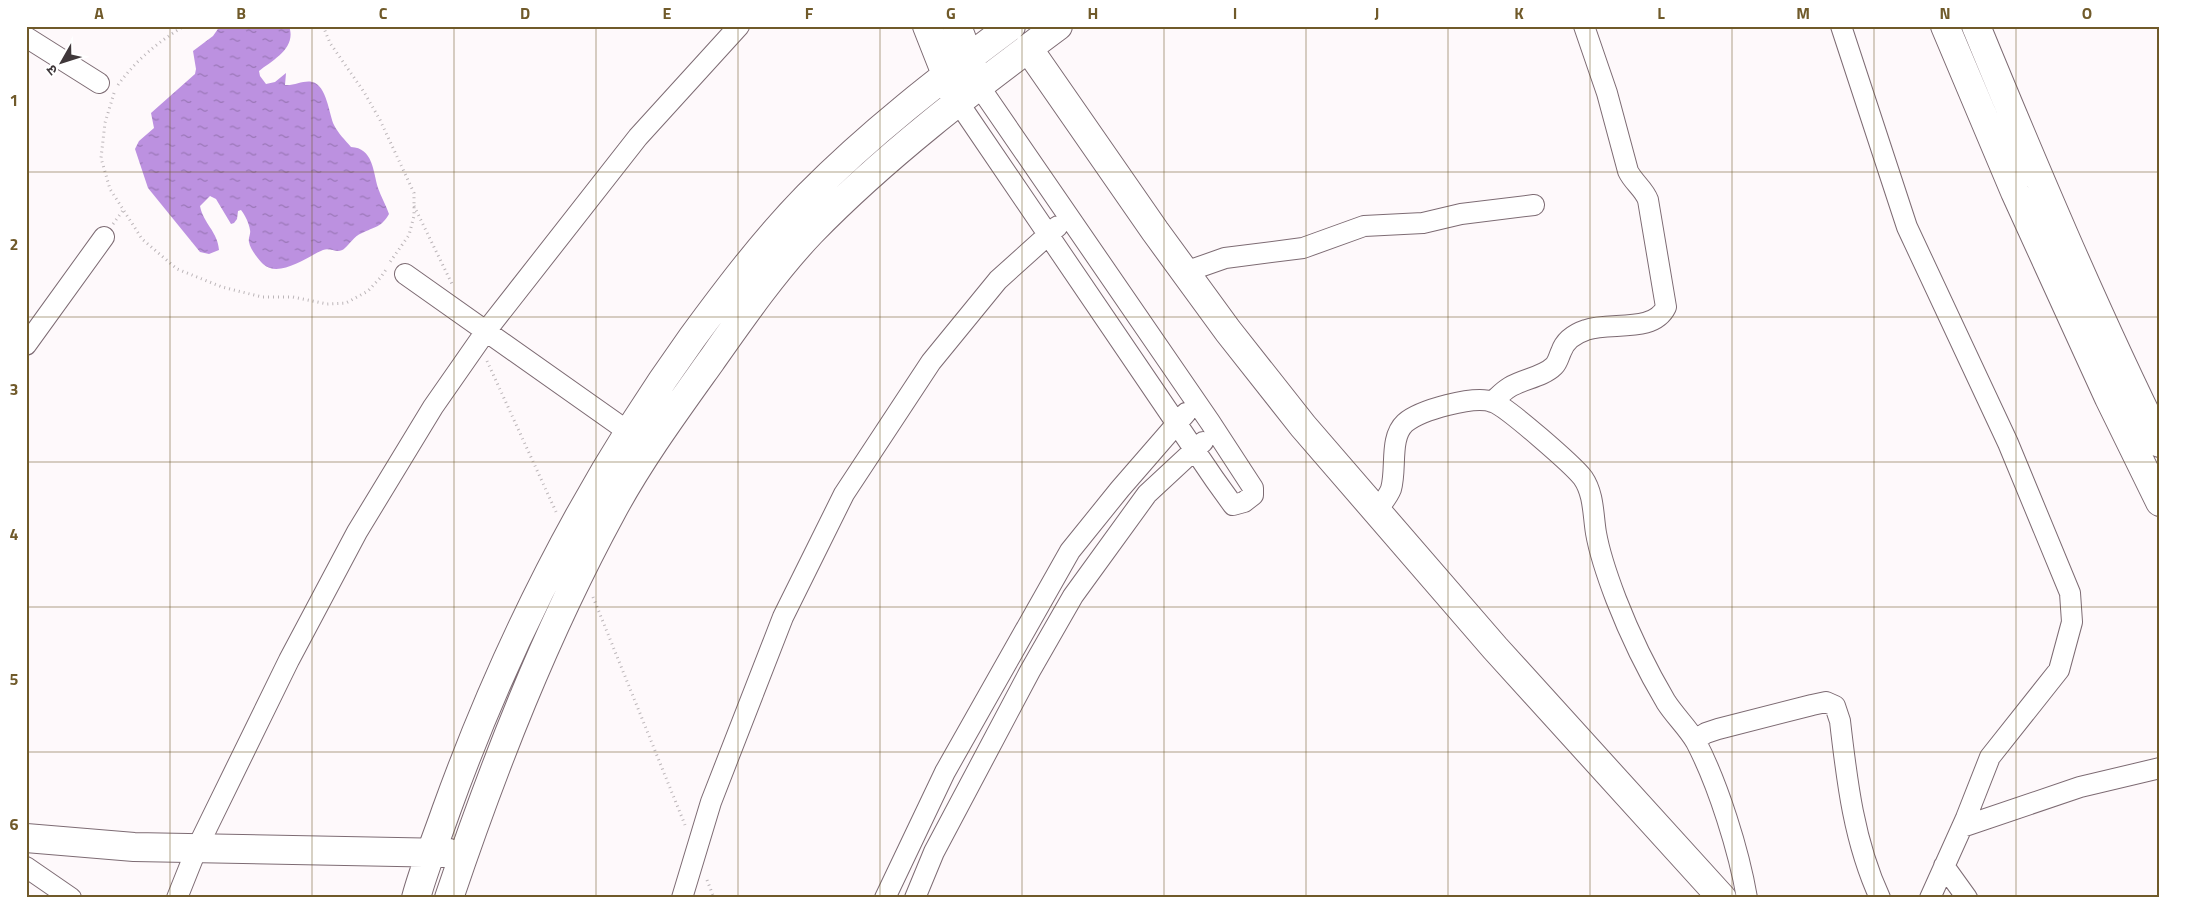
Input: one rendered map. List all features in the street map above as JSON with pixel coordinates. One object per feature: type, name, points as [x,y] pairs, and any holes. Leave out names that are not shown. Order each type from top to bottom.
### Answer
[{"type":"street","points":[[177,898],[197,848],[289,660],[357,532],[433,407],[482,336],[638,137],[739,26]]},
{"type":"street","points":[[927,26],[958,102],[1233,505],[1244,502],[1253,495],[1253,488],[1216,430],[979,86],[957,26]]},
{"type":"street","points":[[416,898],[460,772],[512,644],[595,488],[653,393],[715,307],[764,244],[808,196],[867,139],[969,57],[1011,26]]},
{"type":"street","points":[[449,898],[478,810],[538,664],[582,569],[613,510],[738,322],[809,234],[838,206],[934,121],[1058,26]]},
{"type":"street","points":[[1492,402],[1510,387],[1547,371],[1554,365],[1566,342],[1572,336],[1586,330],[1606,326],[1641,324],[1657,319],[1666,307],[1646,193],[1632,179],[1628,170],[1607,93],[1584,26]]},
{"type":"street","points":[[1841,26],[1907,227],[2008,443],[2070,593],[2072,622],[2058,670],[1990,757],[1962,827],[1932,893],[1915,898]]},
{"type":"street","points":[[1946,26],[2016,192],[2109,398],[2160,502]]},
{"type":"street","points":[[1976,26],[2061,228],[2131,384],[2160,443]]},
{"type":"street","points":[[26,37],[99,83]]},
{"type":"street","points":[[1028,48],[1185,272],[1303,426],[1496,648],[1722,898]]},
{"type":"street","points":[[1185,272],[1225,258],[1303,248],[1364,226],[1423,223],[1461,214],[1534,205]]},
{"type":"street","points":[[682,898],[711,802],[783,617],[844,494],[931,362],[998,280],[1069,216]]},
{"type":"street","points":[[26,345],[104,237]]},
{"type":"street","points":[[405,274],[482,336],[652,449]]},
{"type":"street","points":[[885,898],[945,772],[1070,551],[1120,489],[1196,401]]},
{"type":"street","points":[[1377,511],[1390,490],[1396,438],[1399,431],[1415,416],[1448,405],[1480,401],[1492,402],[1525,425],[1583,478],[1594,508],[1602,557],[1616,599],[1648,670],[1668,704],[1695,740],[1710,775],[1727,825],[1743,877],[1747,898]]},
{"type":"street","points":[[915,898],[934,852],[1030,671],[1073,596],[1147,494],[1216,430]]},
{"type":"street","points":[[1695,740],[1706,733],[1718,729],[1812,705],[1826,702],[1835,706],[1840,721],[1855,828],[1862,857],[1880,898]]},
{"type":"street","points":[[1962,827],[2080,787],[2160,768]]},
{"type":"street","points":[[26,838],[134,847],[464,854]]},
{"type":"street","points":[[1944,866],[1967,898]]},
{"type":"street","points":[[26,867],[71,898]]},
{"type":"path","points":[[184,26],[147,53],[128,70],[116,87],[105,123],[101,158],[110,189],[142,238],[177,269],[222,287],[262,297],[293,297],[327,304],[346,303],[368,291],[381,277],[409,235],[414,206],[414,193],[400,161],[364,92],[330,42],[324,26]]},
{"type":"path","points":[[414,206],[454,289]]},
{"type":"path","points":[[482,336],[568,538]]},
{"type":"path","points":[[582,569],[714,898]]},
{"type":"water","points":[[220,26],[289,26],[291,34],[287,47],[277,58],[259,71],[260,76],[266,84],[275,82],[286,73],[285,85],[302,82],[317,84],[327,101],[337,131],[351,147],[364,151],[371,162],[379,191],[389,214],[381,224],[354,238],[340,251],[323,250],[285,268],[270,268],[261,262],[251,248],[247,219],[241,210],[238,211],[237,219],[231,224],[216,199],[210,196],[200,206],[204,218],[216,238],[219,250],[209,254],[200,252],[148,188],[135,149],[139,141],[154,128],[151,113],[195,74],[193,51],[213,36]]}]
